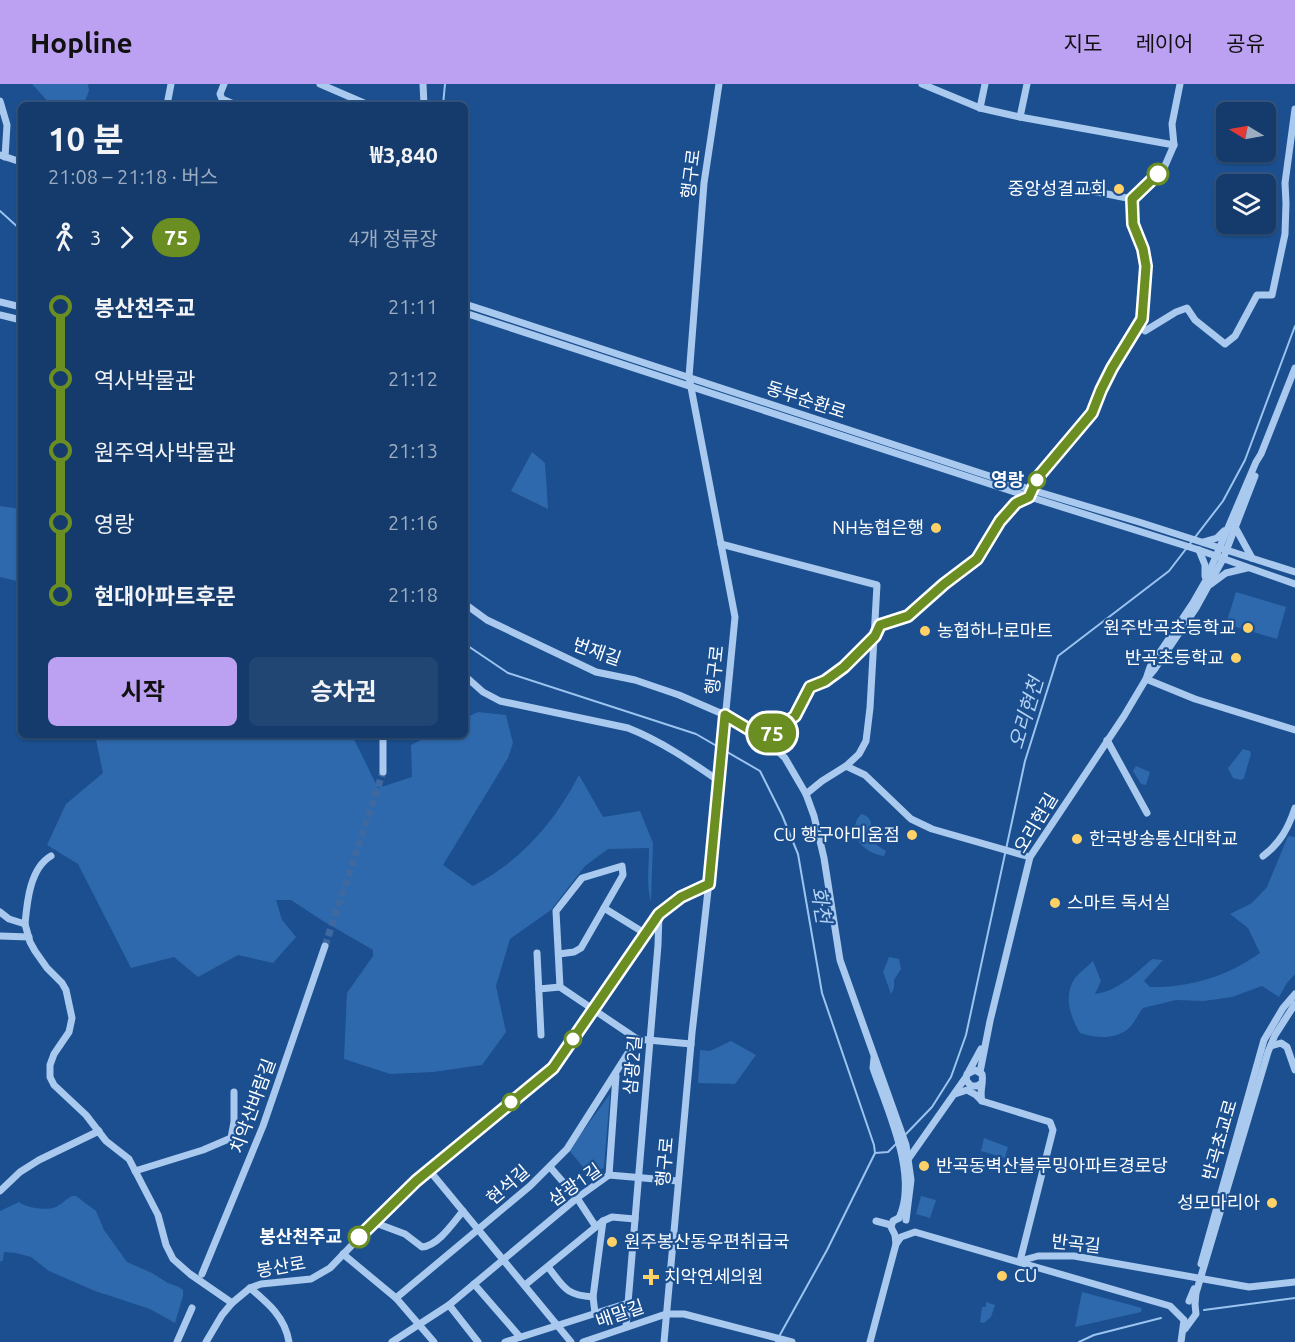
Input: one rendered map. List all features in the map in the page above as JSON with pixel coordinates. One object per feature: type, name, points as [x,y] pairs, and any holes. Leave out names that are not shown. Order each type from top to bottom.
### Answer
[{"type":"street","points":[[168,102],[171,84]]},
{"type":"street","points":[[224,84],[220,94],[222,99],[229,102]]},
{"type":"street","points":[[320,84],[364,102]]},
{"type":"street","points":[[423,84],[424,102]]},
{"type":"street","name":"행구로","points":[[664,1342],[691,1044],[735,616],[689,377],[704,183],[719,84]]},
{"type":"street","points":[[922,84],[980,108],[1174,145]]},
{"type":"street","points":[[980,108],[985,84]]},
{"type":"street","points":[[1020,117],[1027,84]]},
{"type":"street","points":[[765,739],[795,716],[810,687],[825,681],[844,667],[875,636],[880,625],[908,616],[977,559],[1000,521],[1016,503],[1031,494],[1038,477],[1092,413],[1112,368],[1142,319],[1146,266],[1143,249],[1133,224],[1132,199],[1164,168],[1174,145],[1172,124],[1180,84]]},
{"type":"street","points":[[0,101],[7,125],[3,156],[18,161]]},
{"type":"street","points":[[1139,324],[1145,331],[1187,308],[1195,320],[1225,344],[1234,336],[1257,295],[1272,295],[1285,234],[1285,183],[1295,109]]},
{"type":"street","points":[[1082,189],[1132,199]]},
{"type":"street","points":[[0,302],[18,306]]},
{"type":"street","name":"동부순환로","points":[[468,305],[689,377],[1199,550]]},
{"type":"street","points":[[0,315],[18,319]]},
{"type":"street","name":"동부순환로","points":[[468,315],[1031,494],[1139,522],[1202,542]]},
{"type":"street","points":[[1224,549],[1295,368]]},
{"type":"street","points":[[1202,542],[1216,538],[1232,527]]},
{"type":"street","points":[[1232,527],[1252,558]]},
{"type":"street","points":[[1202,542],[1295,572]]},
{"type":"street","points":[[722,544],[877,585],[866,741],[859,754],[846,766],[806,794]]},
{"type":"street","name":"오리현길","points":[[980,1072],[1027,856],[1107,740],[1146,679],[1150,667],[1207,583],[1224,549]]},
{"type":"street","points":[[1199,550],[1295,584]]},
{"type":"street","points":[[1199,550],[1205,565],[1207,583],[1226,573],[1249,568]]},
{"type":"street","name":"번재길","points":[[468,606],[487,620],[596,672],[635,680],[679,695],[725,715]]},
{"type":"street","points":[[468,679],[483,692],[500,701],[628,729],[645,735],[719,781]]},
{"type":"street","points":[[1146,679],[1196,699],[1295,730]]},
{"type":"street","name":"행구로","points":[[725,715],[765,739],[785,758],[806,794],[824,858],[840,960],[874,1058],[873,1068],[907,1158]]},
{"type":"street","points":[[383,738],[383,772]]},
{"type":"street","points":[[1107,740],[1147,813]]},
{"type":"street","points":[[846,766],[865,775],[911,819],[932,829],[1027,856]]},
{"type":"street","points":[[1263,856],[1284,836],[1295,808]]},
{"type":"street","points":[[51,856],[46,859],[36,874],[30,891],[25,924],[30,942],[47,968],[66,990],[72,1018],[69,1032],[51,1060],[50,1077],[61,1092],[86,1115],[106,1141],[129,1159],[158,1215],[172,1260],[232,1303]]},
{"type":"street","points":[[559,954],[574,952],[581,948],[623,875],[622,866],[582,878],[556,910],[560,987]]},
{"type":"street","name":"봉산로","points":[[206,1342],[222,1315],[250,1288],[261,1284],[310,1279],[330,1268],[373,1222],[429,1170],[553,1068],[659,914],[681,897],[709,884]]},
{"type":"street","points":[[604,908],[646,934]]},
{"type":"street","points":[[0,912],[9,919],[25,924]]},
{"type":"street","name":"삼광2길","points":[[626,1328],[659,914]]},
{"type":"street","points":[[0,936],[29,937]]},
{"type":"street","name":"치악산바람길","points":[[202,1274],[263,1126],[325,946]]},
{"type":"street","points":[[537,953],[541,1035]]},
{"type":"street","points":[[539,989],[560,987],[637,1039],[691,1044]]},
{"type":"street","name":"반곡초교로","points":[[1199,1278],[1264,1040],[1278,1015],[1295,994]]},
{"type":"street","name":"반곡초교로","points":[[1186,1303],[1199,1278],[1275,1035],[1295,1004]]},
{"type":"street","points":[[870,1342],[896,1244],[901,1236],[910,1230],[905,1220],[911,1180],[907,1158],[968,1074],[977,1059],[990,1021]]},
{"type":"street","name":"현석길","points":[[396,1298],[478,1230],[550,1167],[567,1149],[637,1039]]},
{"type":"street","points":[[1271,1046],[1281,1043],[1287,1047],[1295,1070]]},
{"type":"street","points":[[968,1074],[975,1070],[983,1077],[980,1094],[982,1101]]},
{"type":"street","name":"현석길","points":[[609,1175],[616,1074]]},
{"type":"street","points":[[968,1074],[969,1088],[982,1101],[1050,1122],[1053,1130],[1020,1261],[1170,1306],[1187,1320]]},
{"type":"street","points":[[955,1094],[982,1083]]},
{"type":"street","points":[[135,1171],[203,1150],[231,1138],[234,1122],[234,1092]]},
{"type":"street","points":[[0,1191],[20,1172],[39,1160],[99,1131]]},
{"type":"street","points":[[550,1167],[577,1198],[596,1227]]},
{"type":"street","points":[[429,1170],[571,1342]]},
{"type":"street","name":"삼광1길","points":[[392,1342],[449,1305],[577,1198],[609,1175],[678,1181]]},
{"type":"street","points":[[373,1222],[405,1234],[422,1247],[427,1247],[434,1243],[463,1211]]},
{"type":"street","points":[[525,1285],[603,1221],[612,1217],[635,1219]]},
{"type":"street","points":[[905,1220],[919,1232],[901,1236],[891,1230],[891,1225],[893,1221],[905,1220]]},
{"type":"street","points":[[595,1313],[593,1297],[603,1221]]},
{"type":"street","points":[[876,1221],[891,1225]]},
{"type":"street","name":"반곡길","points":[[919,1232],[1020,1261],[1038,1256],[1074,1256],[1249,1287],[1295,1282]]},
{"type":"street","points":[[343,1254],[396,1298],[434,1342]]},
{"type":"street","points":[[548,1267],[567,1291],[593,1297]]},
{"type":"street","points":[[474,1284],[520,1337]]},
{"type":"street","points":[[250,1288],[277,1313],[289,1342]]},
{"type":"street","points":[[505,1342],[628,1303]]},
{"type":"street","points":[[1170,1306],[1186,1303]]},
{"type":"street","points":[[1178,1313],[1186,1303]]},
{"type":"street","points":[[1181,1339],[1187,1320],[1197,1314],[1186,1303]]},
{"type":"street","points":[[449,1305],[478,1342]]},
{"type":"street","points":[[177,1342],[192,1308]]},
{"type":"street","points":[[666,1314],[684,1314],[792,1342]]},
{"type":"street","name":"배말길","points":[[583,1342],[666,1314]]},
{"type":"shaded area","points":[[32,84],[88,84],[89,91],[84,102],[48,102]]},
{"type":"shaded area","points":[[532,452],[545,463],[548,509],[511,491]]},
{"type":"shaded area","points":[[0,506],[18,509],[18,581],[0,577]]},
{"type":"shaded area","points":[[1236,592],[1286,607],[1277,639],[1226,624]]},
{"type":"shaded area","points":[[478,712],[506,715],[513,743],[508,758],[443,865],[473,886],[506,865],[535,839],[559,809],[579,775],[603,817],[640,811],[653,843],[651,902],[648,882],[649,848],[608,849],[585,866],[551,910],[510,939],[496,986],[506,1032],[482,1065],[433,1072],[390,1074],[344,1059],[347,993],[373,956],[373,950],[291,900],[276,900],[282,920],[296,937],[273,963],[238,955],[198,977],[174,957],[131,968],[78,864],[47,845],[66,804],[103,773],[96,738],[353,738],[378,788],[412,777],[411,745],[425,738],[468,738],[468,717]]},
{"type":"shaded area","points":[[1243,749],[1250,751],[1251,754],[1244,778],[1241,780],[1233,778],[1228,768]]},
{"type":"shaded area","points":[[1136,766],[1150,772],[1146,785],[1141,784],[1133,771]]},
{"type":"shaded area","points":[[861,814],[871,822],[872,838],[886,851],[884,856],[869,851],[858,841],[855,828],[856,821]]},
{"type":"shaded area","points":[[1288,836],[1295,837],[1295,974],[1279,997],[1262,986],[1232,997],[1204,1001],[1176,1000],[1143,1008],[1123,1033],[1099,1037],[1080,1033],[1069,1006],[1069,992],[1075,978],[1093,961],[1101,981],[1095,994],[1119,986],[1152,959],[1163,960],[1144,981],[1150,987],[1165,987],[1194,983],[1222,974],[1260,953],[1248,928],[1230,914],[1252,903],[1267,887]]},
{"type":"shaded area","points":[[889,957],[899,959],[901,969],[894,980],[891,994],[883,972]]},
{"type":"shaded area","points":[[731,1041],[756,1055],[735,1084],[698,1083],[700,1050],[710,1051]]},
{"type":"shaded area","points":[[610,1094],[604,1167],[592,1178],[569,1150]]},
{"type":"shaded area","points":[[984,1138],[1008,1147],[1005,1158],[981,1151]]},
{"type":"shaded area","points":[[76,1196],[96,1211],[104,1230],[127,1262],[183,1290],[175,1323],[150,1309],[95,1291],[49,1271],[31,1257],[4,1252],[3,1260],[0,1262],[0,1211],[19,1202],[37,1208],[52,1208]]},
{"type":"shaded area","points":[[921,1196],[936,1200],[930,1218],[916,1214]]},
{"type":"shaded area","points":[[1082,1292],[1142,1308],[1141,1312],[1075,1327]]},
{"type":"shaded area","points":[[986,1302],[995,1305],[991,1317],[984,1323],[980,1322],[982,1307],[986,1307]]},
{"type":"waterway","points":[[443,102],[445,84]]},
{"type":"waterway","points":[[0,211],[18,227]]},
{"type":"waterway","name":"오리현천","points":[[905,1135],[932,1107],[951,1077],[966,1035],[1025,761],[1058,656],[1169,571],[1223,501],[1245,460],[1295,326]]},
{"type":"waterway","name":"화천","points":[[468,646],[508,673],[696,734],[760,771],[782,815],[798,854],[822,993],[875,1153],[827,1250],[776,1342]]},
{"type":"waterway","name":"오리현천","points":[[875,1153],[888,1152],[897,1143]]},
{"type":"waterway","points":[[1204,1310],[1295,1298]]},
{"type":"waterway","points":[[1079,1342],[1094,1335],[1161,1318]]},
{"type":"tunnel","points":[[325,946],[383,772]]},
{"type":"bus line","name":"75","points":[[359,1237],[404,1191],[553,1068],[659,914],[681,897],[709,884],[725,715],[765,739],[795,716],[810,687],[825,681],[860,653],[875,636],[880,625],[908,616],[977,559],[1000,521],[1016,503],[1029,497],[1038,477],[1092,413],[1112,368],[1142,319],[1146,266],[1143,249],[1133,224],[1132,199],[1158,174]]},
{"type":"place","name":"중앙성결교회","points":[[1119,189]]},
{"type":"place","name":"영랑","points":[[1037,480]]},
{"type":"place","name":"NH농협은행","points":[[936,528]]},
{"type":"place","name":"원주반곡초등학교","points":[[1248,628]]},
{"type":"place","name":"농협하나로마트","points":[[925,631]]},
{"type":"place","name":"반곡초등학교","points":[[1236,658]]},
{"type":"place","name":"CU 행구아미움점","points":[[912,835]]},
{"type":"place","name":"한국방송통신대학교","points":[[1077,839]]},
{"type":"place","name":"스마트 독서실","points":[[1055,903]]},
{"type":"place","name":"반곡동벽산블루밍아파트경로당","points":[[924,1166]]},
{"type":"place","name":"성모마리아","points":[[1272,1203]]},
{"type":"place","name":"봉산천주교","points":[[359,1237]]},
{"type":"place","name":"원주봉산동우편취급국","points":[[612,1242]]},
{"type":"place","name":"CU","points":[[1002,1276]]},
{"type":"place","name":"치악연세의원","points":[[651,1277]]}]
